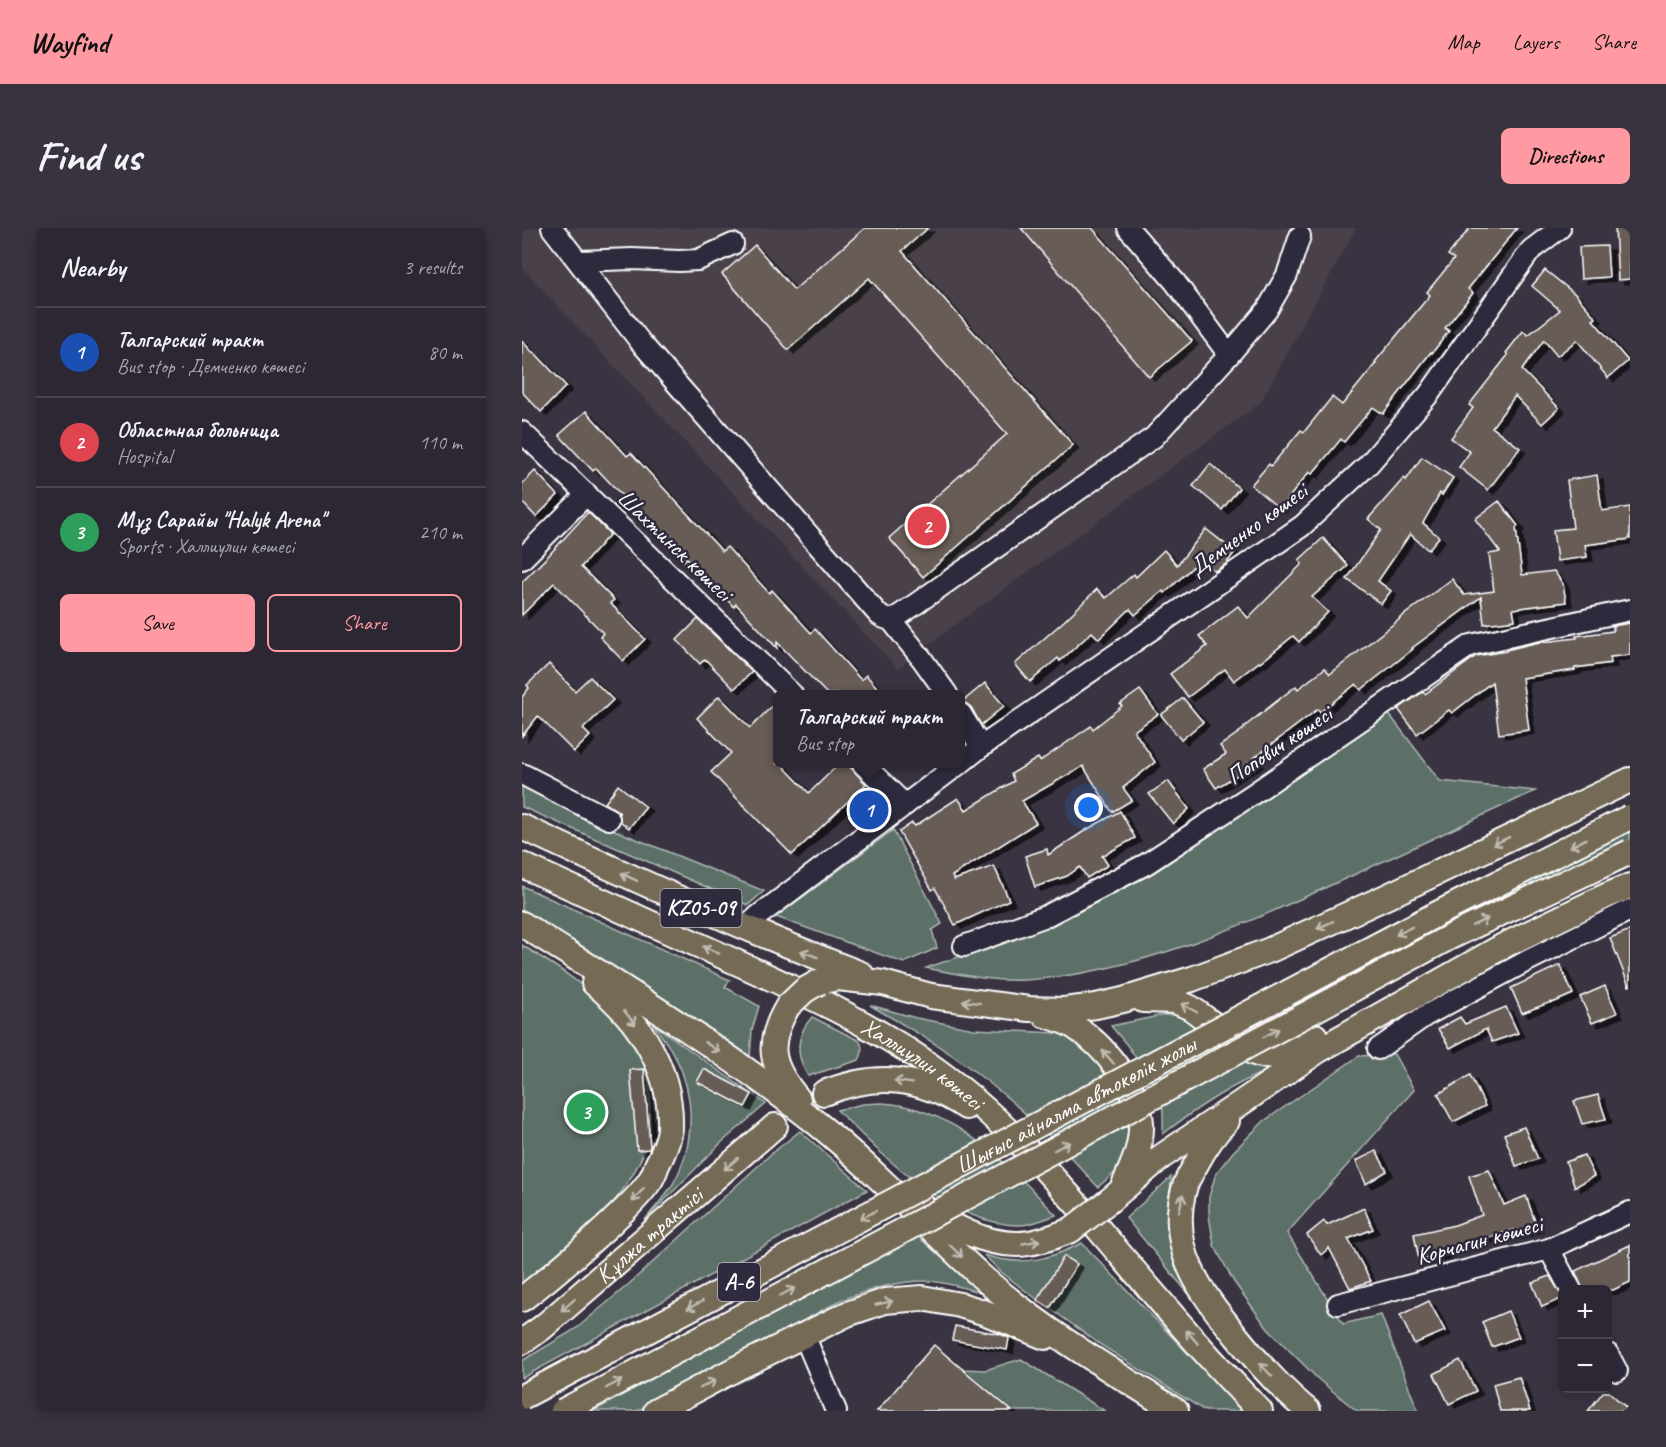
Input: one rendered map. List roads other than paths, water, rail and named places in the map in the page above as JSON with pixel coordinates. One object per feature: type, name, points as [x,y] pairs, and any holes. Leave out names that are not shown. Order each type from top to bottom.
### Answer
[{"type":"main road","points":[[821,1126],[786,1085],[772,1051],[774,1035],[788,1006],[805,990],[819,982],[837,978],[883,983],[931,996],[1029,1010],[1064,1010],[1123,1000],[1192,979],[1270,950],[1389,896],[1630,780]]},
{"type":"main road","name":"Шығыс айналма автокөлік жолы","points":[[522,1397],[1437,914],[1630,817]]},
{"type":"main road","name":"Халлиулин көшесі","points":[[522,827],[664,893],[795,949],[883,983]]},
{"type":"main road","name":"Шығыс айналма автокөлік жолы","points":[[563,1411],[1450,937],[1630,852]]},
{"type":"main road","name":"Халлиулин көшесі","points":[[522,864],[833,1006],[921,1058],[987,1111],[1026,1150],[1070,1197],[1226,1376],[1260,1411]]},
{"type":"main road","points":[[1123,1000],[1175,1001],[1197,1012],[1257,1055],[1269,1057],[1278,1055],[1495,935],[1630,870]]},
{"type":"main road","points":[[884,1181],[946,1222],[972,1235],[1002,1243],[1035,1242],[1071,1230],[1161,1157],[1319,1050],[1506,945],[1630,886]]},
{"type":"main road","points":[[522,925],[654,1008],[777,1092],[821,1126],[884,1181],[983,1278],[1027,1313],[1107,1368],[1176,1411]]},
{"type":"main road","points":[[522,925],[605,992],[631,1018],[651,1049],[666,1084],[670,1129],[661,1158],[650,1181],[631,1203],[586,1246],[522,1299]]},
{"type":"main road","points":[[1029,1010],[1074,1026],[1090,1038],[1116,1067],[1129,1087],[1141,1123],[1140,1143],[1135,1161],[1117,1193]]},
{"type":"main road","points":[[824,1093],[853,1082],[883,1079],[906,1081],[929,1088],[955,1100],[977,1114],[1019,1149],[1070,1197]]},
{"type":"main road","points":[[1259,1089],[1216,1131],[1200,1156],[1185,1185],[1179,1215],[1180,1234],[1191,1273],[1207,1299],[1248,1351],[1308,1411]]},
{"type":"main road","name":"Құлжа трактісі","points":[[522,1342],[543,1327],[775,1126]]},
{"type":"main road","points":[[656,1411],[847,1314],[885,1301],[922,1298],[960,1305],[1049,1338],[1107,1368]]},
{"type":"street","points":[[552,228],[642,345],[885,620],[891,620],[919,602],[1154,437],[1267,310],[1287,275],[1300,236]]},
{"type":"street","points":[[1128,228],[1175,282],[1229,355]]},
{"type":"street","name":"Демченко көшесі","points":[[965,759],[1302,526],[1368,465],[1429,394],[1531,249],[1560,228]]},
{"type":"street","points":[[579,261],[698,260],[733,244]]},
{"type":"street","name":"Шахтинск көшесі","points":[[522,432],[788,690]]},
{"type":"street","points":[[522,559],[586,494]]},
{"type":"street","name":"Попович көшесі","points":[[964,946],[1046,916],[1146,864],[1471,645],[1630,610]]},
{"type":"street","points":[[891,620],[944,690]]},
{"type":"street","points":[[965,722],[981,747]]},
{"type":"street","points":[[867,768],[905,805]]},
{"type":"street","name":"Демченко көшесі","points":[[746,927],[953,768]]},
{"type":"street","points":[[522,774],[609,819]]},
{"type":"street","points":[[1378,1049],[1434,1011],[1527,961],[1630,910]]},
{"type":"street","name":"Корчагин көшесі","points":[[1338,1304],[1549,1249],[1630,1212]]},
{"type":"street","points":[[1549,1249],[1568,1285]]},
{"type":"street","points":[[804,1335],[836,1411]]},
{"type":"place","name":"Областная больница","points":[[927,526]]},
{"type":"place","name":"Талгарский тракт","points":[[869,810]]},
{"type":"place","name":"Мұз Сарайы \"Halyk Arena\"","points":[[586,1112]]}]
